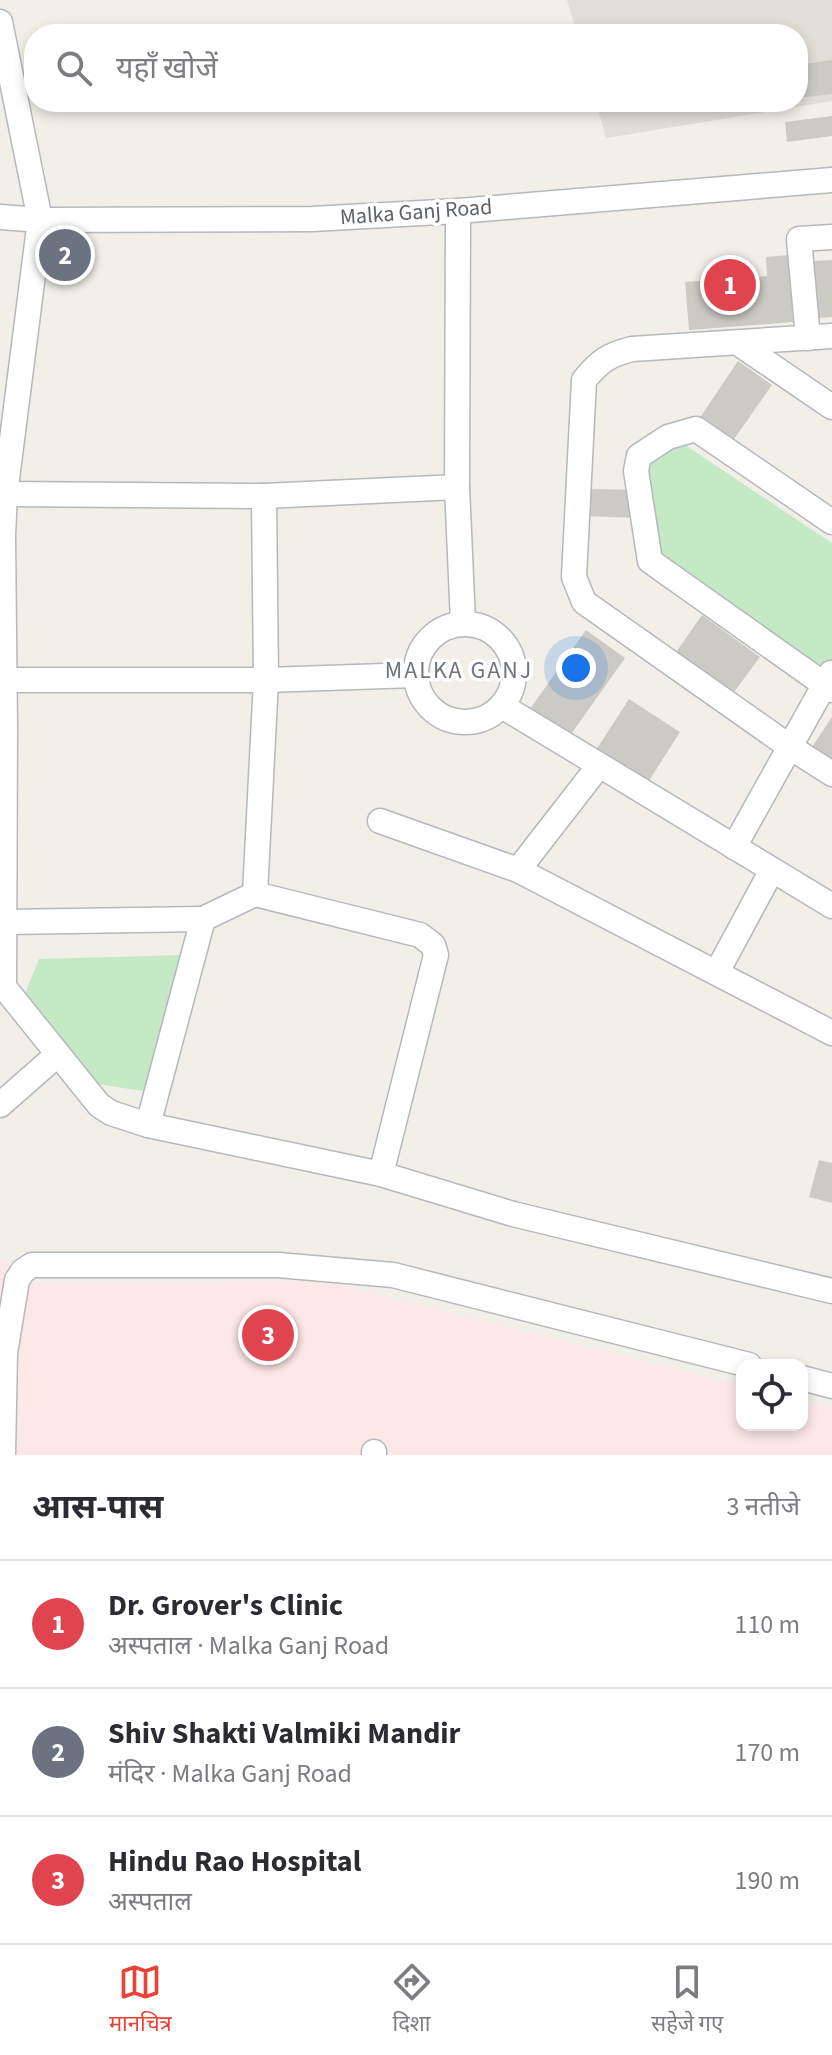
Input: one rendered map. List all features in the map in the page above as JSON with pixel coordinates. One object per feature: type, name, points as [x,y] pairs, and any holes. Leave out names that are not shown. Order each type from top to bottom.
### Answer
[{"type":"street","points":[[0,22],[40,220],[1,535],[5,680],[4,987],[99,1105],[111,1113],[148,1125],[381,1174],[513,1214],[832,1291]]},
{"type":"street","name":"Malka Ganj Road","points":[[0,217],[40,220],[312,219],[458,211],[832,180]]},
{"type":"street","points":[[458,211],[457,487],[463,622]]},
{"type":"street","points":[[832,237],[799,239],[820,337],[632,349],[609,355],[584,380],[574,577],[584,602],[832,774]]},
{"type":"street","points":[[738,343],[832,407]]},
{"type":"street","points":[[734,847],[829,682],[650,561],[636,471],[639,456],[668,437],[696,429],[832,522]]},
{"type":"street","points":[[5,494],[264,496],[457,487]]},
{"type":"street","points":[[255,894],[266,680],[264,496]]},
{"type":"street","points":[[463,622],[482,626],[499,636],[510,651],[514,670],[511,690],[502,706],[486,718],[467,722],[448,720],[431,709],[420,694],[415,675],[418,656],[428,639],[444,627],[463,622]]},
{"type":"street","points":[[5,680],[266,680],[415,675]]},
{"type":"street","points":[[502,706],[598,767],[832,906]]},
{"type":"street","points":[[518,870],[598,767]]},
{"type":"street","points":[[380,821],[518,870],[832,1033]]},
{"type":"street","points":[[717,972],[772,870]]},
{"type":"street","points":[[5,922],[203,919],[255,894],[420,935],[433,945],[436,955],[381,1174]]},
{"type":"street","points":[[148,1125],[203,919]]},
{"type":"street","points":[[0,1105],[57,1055]]},
{"type":"street","points":[[3,1455],[5,1353],[17,1280],[32,1265],[278,1265],[393,1275],[736,1362]]},
{"type":"street","points":[[808,1380],[832,1386]]},
{"type":"shaded area","points":[[567,0],[832,0],[832,101],[808,105],[808,24],[574,24]]},
{"type":"shaded area","points":[[599,112],[765,112],[606,138]]},
{"type":"shaded area","points":[[0,1259],[35,1283],[324,1281],[736,1384],[736,1431],[808,1431],[808,1402],[832,1407],[832,1455],[0,1455]]},
{"type":"green space","points":[[679,441],[832,543],[832,681],[658,567],[641,462]]},
{"type":"green space","points":[[185,955],[149,1092],[91,1083],[24,996],[39,959]]},
{"type":"building","points":[[832,60],[832,94],[808,97],[808,64]]},
{"type":"building","points":[[832,116],[832,136],[787,142],[785,122]]},
{"type":"building","points":[[789,255],[793,322],[689,330],[685,282],[767,276],[766,257]]},
{"type":"building","points":[[832,260],[832,317],[818,318],[813,261]]},
{"type":"building","points":[[738,361],[772,385],[732,442],[699,419]]},
{"type":"building","points":[[585,489],[637,490],[637,518],[584,516]]},
{"type":"building","points":[[702,615],[760,657],[731,696],[674,655]]},
{"type":"building","points":[[586,630],[625,658],[569,737],[530,709]]},
{"type":"building","points":[[629,699],[680,732],[647,784],[596,750]]},
{"type":"building","points":[[832,717],[832,761],[812,747]]},
{"type":"building","points":[[819,1160],[832,1163],[832,1203],[809,1197]]},
{"type":"place","name":"Shiv Shakti Valmiki Mandir","points":[[65,255]]},
{"type":"place","name":"Dr. Grover's Clinic","points":[[730,285]]},
{"type":"place","name":"Hindu Rao Hospital","points":[[268,1335]]},
{"type":"district","name":"MALKA GANJ","points":[[459,670]]}]
